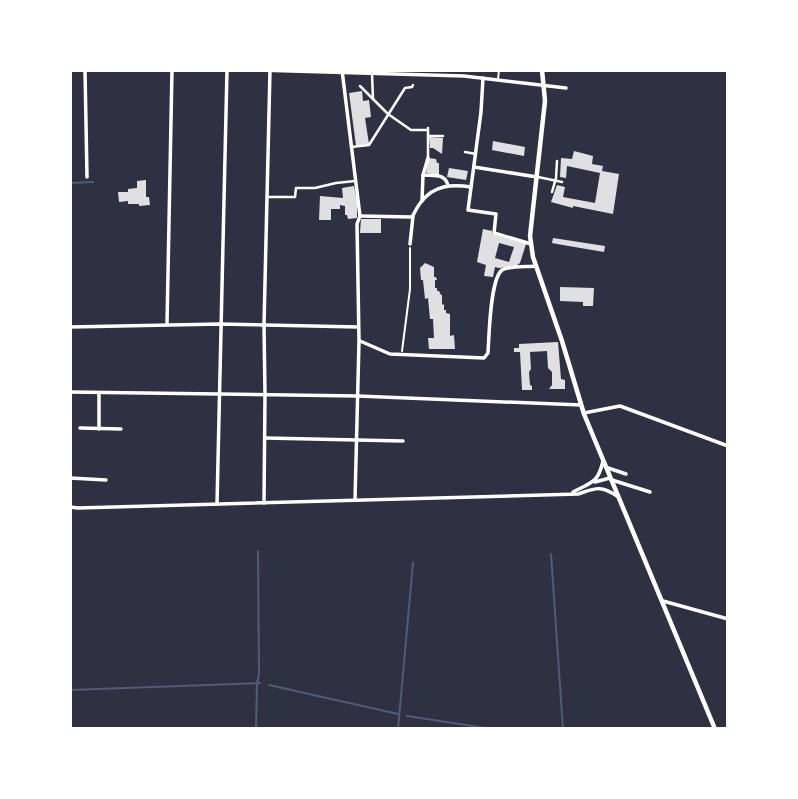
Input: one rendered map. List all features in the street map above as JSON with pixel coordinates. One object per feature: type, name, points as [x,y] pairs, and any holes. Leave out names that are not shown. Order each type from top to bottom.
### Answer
[{"type":"street","points":[[85,70],[88,177]]},
{"type":"street","points":[[167,324],[172,70]]},
{"type":"street","points":[[217,504],[227,70]]},
{"type":"street","points":[[257,70],[464,76],[566,88]]},
{"type":"street","points":[[264,503],[264,311],[270,70]]},
{"type":"street","points":[[542,70],[545,101],[530,236],[536,265],[584,414],[715,729]]},
{"type":"street","points":[[342,71],[360,216],[357,224],[359,341],[355,500]]},
{"type":"street","points":[[372,73],[373,99]]},
{"type":"street","points":[[483,78],[468,210],[496,214],[494,233],[531,244]]},
{"type":"street","points":[[351,147],[369,145],[405,88],[413,85]]},
{"type":"street","points":[[360,86],[388,114],[411,130],[428,129],[428,158],[423,175],[422,201]]},
{"type":"street","points":[[428,136],[443,136]]},
{"type":"street","points":[[465,152],[476,154]]},
{"type":"street","points":[[552,192],[557,161]]},
{"type":"street","points":[[474,167],[562,182]]},
{"type":"street","points":[[423,175],[444,177],[448,186]]},
{"type":"street","points":[[267,197],[295,197],[296,188],[315,188],[355,181]]},
{"type":"street","points":[[410,244],[413,216],[426,197],[433,191],[448,186],[471,187]]},
{"type":"street","points":[[360,216],[413,216]]},
{"type":"street","points":[[359,341],[388,354],[482,359],[487,356],[495,284],[501,271],[536,265]]},
{"type":"street","points":[[70,327],[167,324],[359,327]]},
{"type":"street","points":[[70,392],[358,396],[581,405]]},
{"type":"street","points":[[99,393],[99,429]]},
{"type":"street","points":[[584,414],[620,406],[728,446]]},
{"type":"street","points":[[80,428],[121,429]]},
{"type":"street","points":[[265,438],[403,441]]},
{"type":"street","points":[[591,484],[599,474],[603,461]]},
{"type":"street","points":[[606,468],[626,474]]},
{"type":"street","points":[[70,478],[106,480]]},
{"type":"street","points":[[571,494],[601,479],[610,479],[650,492]]},
{"type":"street","points":[[70,507],[579,494],[603,485],[610,479]]},
{"type":"street","points":[[595,488],[605,489],[617,496]]},
{"type":"street","points":[[661,600],[728,619]]},
{"type":"lane","points":[[464,76],[465,70]]},
{"type":"lane","points":[[498,79],[499,70]]},
{"type":"path","points":[[402,355],[410,289],[410,244]]},
{"type":"building","points":[[362,91],[363,101],[369,100],[371,117],[365,118],[369,144],[356,146],[349,93]]},
{"type":"building","points":[[429,137],[443,138],[442,154],[430,148]]},
{"type":"building","points":[[493,141],[525,147],[524,156],[492,150]]},
{"type":"building","points":[[574,151],[593,156],[592,164],[603,166],[602,171],[619,174],[613,214],[551,202],[557,185],[565,187],[563,197],[595,203],[600,173],[567,166],[566,178],[560,177],[561,158],[572,159]]},
{"type":"building","points":[[428,158],[436,159],[439,163],[439,175],[426,173]]},
{"type":"building","points":[[449,168],[468,171],[466,180],[447,177]]},
{"type":"building","points":[[146,180],[146,197],[149,197],[150,205],[119,202],[118,192],[128,192],[128,189],[137,188],[137,181]]},
{"type":"building","points":[[354,186],[357,218],[348,219],[345,206],[340,205],[340,209],[331,209],[331,220],[319,220],[320,196],[343,198],[342,188]]},
{"type":"building","points":[[361,219],[381,219],[381,233],[360,233]]},
{"type":"building","points":[[483,229],[526,244],[520,263],[516,266],[495,267],[493,277],[484,276],[486,265],[477,262]],"holes":[[[499,243],[514,247],[509,262],[495,258]]]},
{"type":"building","points":[[553,238],[605,246],[604,252],[552,243]]},
{"type":"building","points":[[425,263],[434,267],[434,277],[437,280],[435,288],[442,295],[444,310],[450,314],[450,336],[454,335],[455,349],[429,349],[428,338],[434,338],[433,319],[430,319],[428,298],[425,299],[421,280],[420,268]]},
{"type":"building","points":[[560,287],[594,288],[593,306],[583,306],[583,302],[560,301]]},
{"type":"building","points":[[558,342],[561,379],[565,380],[565,389],[549,389],[552,385],[552,372],[548,368],[547,351],[530,352],[532,390],[522,390],[520,352],[514,352],[514,348],[519,348],[519,344]]},
{"type":"waterway","points":[[70,183],[93,182]]},
{"type":"waterway","points":[[256,729],[259,674],[258,551]]},
{"type":"waterway","points":[[551,554],[563,729]]},
{"type":"waterway","points":[[398,729],[413,563]]},
{"type":"waterway","points":[[70,690],[260,683]]},
{"type":"waterway","points":[[269,685],[398,714]]},
{"type":"waterway","points":[[407,716],[492,729]]}]
